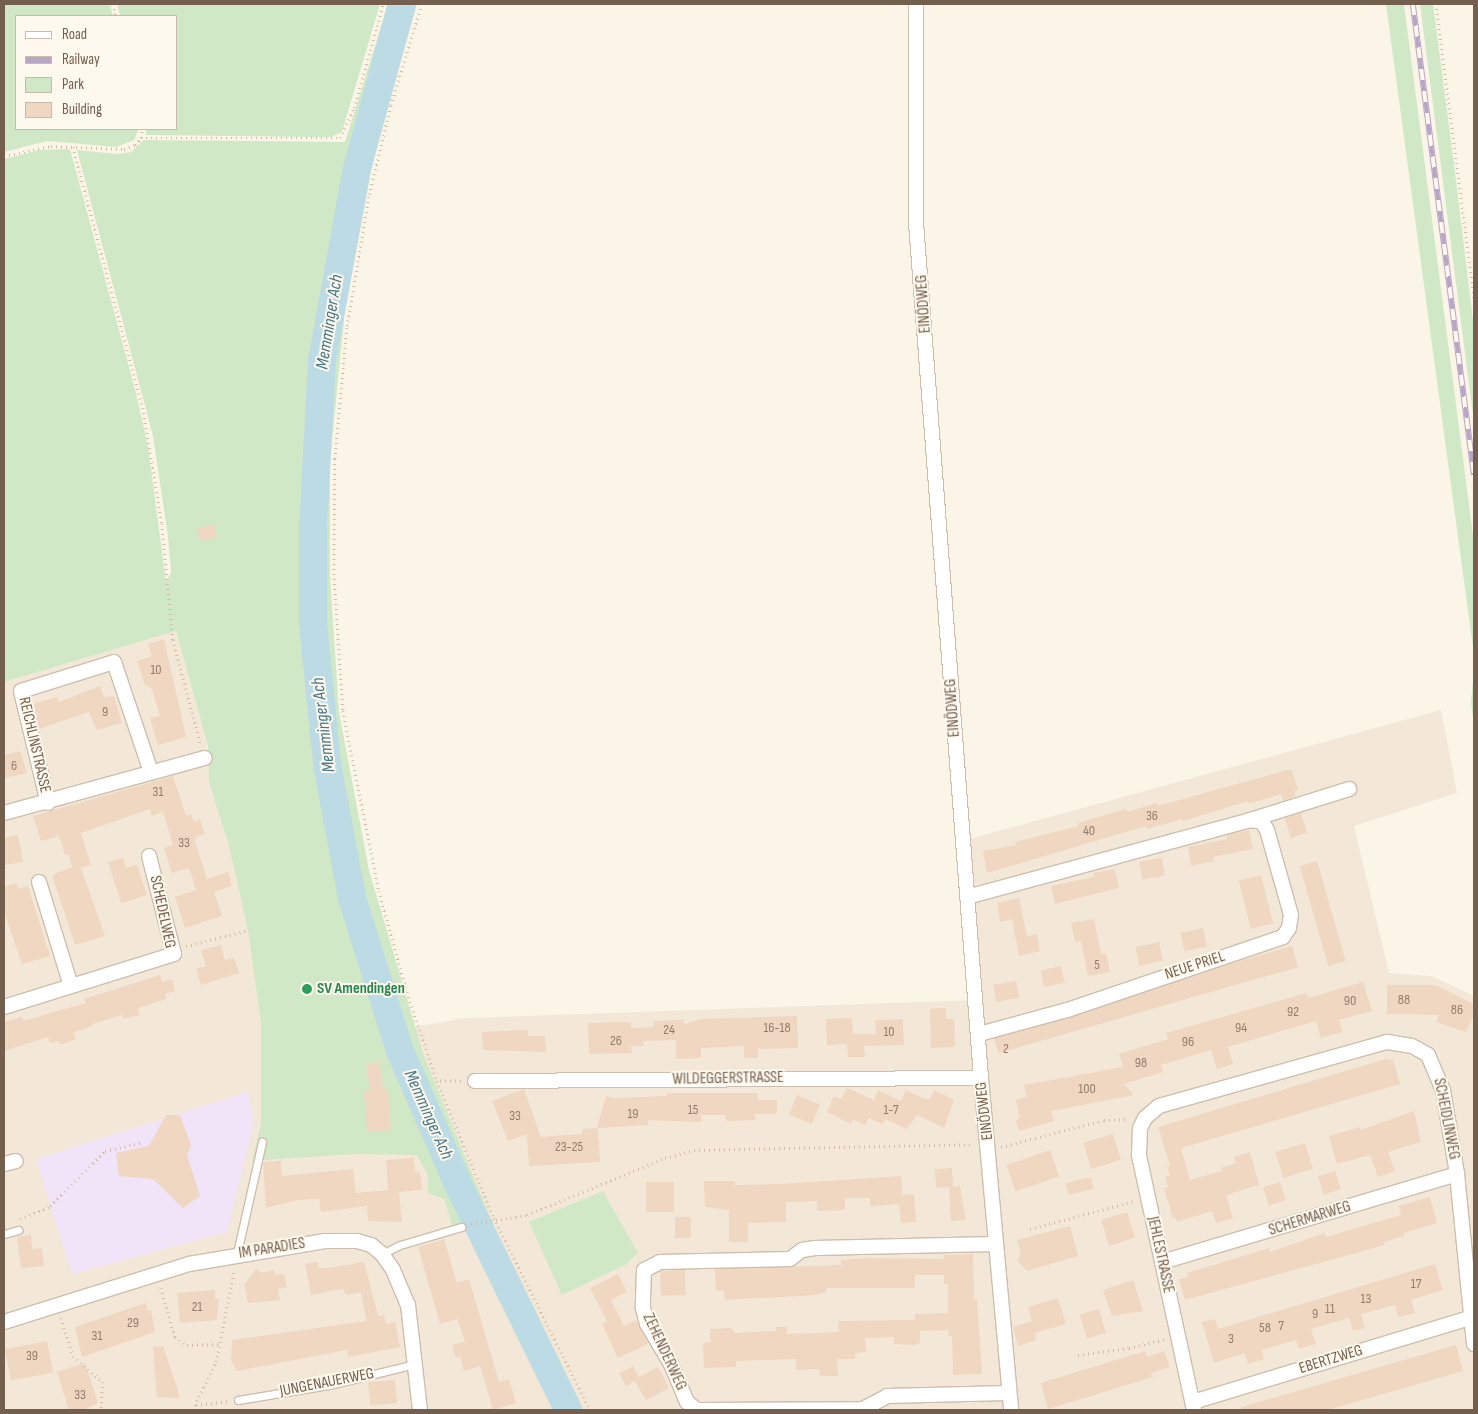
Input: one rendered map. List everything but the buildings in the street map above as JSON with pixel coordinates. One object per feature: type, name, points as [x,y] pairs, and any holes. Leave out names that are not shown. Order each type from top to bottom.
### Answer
[{"type":"street","name":"EINÖDWEG","points":[[916,4],[916,223],[981,1078],[989,1147],[994,1244],[1011,1410]]},
{"type":"street","name":"REICHLINSTRASSE","points":[[48,804],[21,690],[114,662],[151,772]]},
{"type":"street","name":"REICHLINSTRASSE","points":[[4,813],[34,804],[48,804],[151,772],[205,758]]},
{"type":"street","points":[[967,897],[1250,820],[1348,789]]},
{"type":"street","name":"NEUE PRIEL","points":[[979,1034],[1067,1010],[1283,937],[1289,928],[1291,915],[1267,830],[1262,822],[1250,820]]},
{"type":"street","name":"SCHEDELWEG","points":[[4,1007],[174,954],[149,856]]},
{"type":"street","points":[[39,882],[71,986]]},
{"type":"street","name":"SCHEIDLINWEG","points":[[1145,1118],[1159,1106],[1387,1042],[1404,1043],[1420,1049],[1434,1062],[1449,1115],[1457,1174],[1469,1318],[1474,1344]]},
{"type":"street","name":"WILDEGGERSTRASSE","points":[[475,1081],[981,1078]]},
{"type":"street","name":"JEHLESTRASSE","points":[[1145,1118],[1138,1141],[1148,1198],[1193,1406]]},
{"type":"street","name":"SCHERMARWEG","points":[[1162,1262],[1457,1174]]},
{"type":"street","name":"IM PARADIES","points":[[4,1322],[158,1272],[237,1253],[341,1240],[370,1245],[382,1254]]},
{"type":"street","name":"ZEHENDERWEG","points":[[994,1244],[815,1248],[802,1250],[790,1259],[660,1262],[644,1270],[643,1308],[647,1324],[671,1364],[687,1402],[697,1410],[863,1409],[887,1396],[1008,1393]]},
{"type":"street","points":[[382,1254],[393,1270],[408,1305],[420,1410]]},
{"type":"street","name":"EBERTZWEG","points":[[1193,1406],[1469,1318]]},
{"type":"lane","points":[[237,1253],[262,1142]]},
{"type":"lane","points":[[382,1254],[400,1245],[461,1227]]},
{"type":"lane","points":[[4,1234],[18,1230]]},
{"type":"lane","name":"JUNGENAUERWEG","points":[[238,1400],[329,1385],[415,1364]]},
{"type":"path","points":[[141,138],[340,138],[354,108],[383,4]]},
{"type":"path","points":[[422,4],[390,106],[369,197],[347,328],[335,458],[334,574],[343,710],[377,881],[407,992],[437,1081],[494,1218],[590,1410]]},
{"type":"path","points":[[1436,4],[1474,298]]},
{"type":"path","points":[[4,156],[38,147],[124,150],[135,145],[141,138],[142,130]]},
{"type":"path","points":[[73,147],[143,408],[161,515],[173,640],[205,758]]},
{"type":"path","points":[[174,954],[183,947],[246,931]]},
{"type":"path","points":[[437,1081],[475,1081]]},
{"type":"path","points":[[461,1227],[494,1218],[527,1215],[665,1158],[694,1150],[989,1147],[1104,1120],[1145,1118]]},
{"type":"path","points":[[33,1212],[50,1206],[105,1151],[144,1142]]},
{"type":"path","points":[[1030,1228],[1148,1198]]},
{"type":"path","points":[[192,1410],[216,1362],[237,1253]]},
{"type":"path","points":[[158,1272],[175,1337],[187,1345],[219,1344]]},
{"type":"path","points":[[58,1305],[73,1356],[103,1382],[101,1410]]},
{"type":"path","points":[[1078,1355],[1129,1348],[1177,1335]]},
{"type":"path","points":[[196,1405],[238,1400]]},
{"type":"shaded area","points":[[176,631],[210,755],[227,842],[358,817],[368,870],[414,1027],[465,1018],[976,1000],[969,839],[1441,710],[1457,793],[1354,826],[1389,973],[1432,976],[1474,996],[1474,1410],[4,1410],[4,682]]},
{"type":"shaded area","points":[[248,1092],[254,1123],[227,1232],[72,1274],[36,1159]]},
{"type":"green space","points":[[4,4],[110,4],[113,15],[15,15],[15,130],[139,130],[134,140],[116,147],[47,141],[4,152]]},
{"type":"green space","points":[[117,4],[380,4],[342,132],[331,137],[146,135],[146,130],[178,130],[178,15],[120,15]]},
{"type":"green space","points":[[388,4],[417,4],[374,156],[345,310],[330,460],[330,575],[339,712],[369,870],[424,1056],[490,1217],[452,1225],[444,1199],[428,1193],[428,1176],[417,1155],[355,1154],[252,1161],[261,1124],[261,1024],[248,930],[229,846],[209,782],[208,747],[176,631],[4,682],[4,159],[40,150],[70,149],[135,389],[148,446],[166,582],[171,572],[168,537],[153,436],[77,150],[117,154],[131,152],[144,140],[345,142]]},
{"type":"green space","points":[[1386,4],[1404,4],[1474,543],[1474,655]]},
{"type":"green space","points":[[1420,4],[1433,4],[1454,164],[1474,328],[1474,423]]},
{"type":"green space","points":[[1474,669],[1474,729],[1471,702]]},
{"type":"green space","points":[[603,1191],[638,1253],[625,1265],[562,1295],[529,1222]]},
{"type":"waterway","name":"Memminger Ach","points":[[402,4],[357,168],[322,361],[313,527],[313,623],[327,764],[352,898],[400,1051],[458,1184],[568,1410]]},
{"type":"railway","points":[[1413,4],[1474,475]]},
{"type":"place","name":"SV Amendingen","points":[[307,989]]}]
